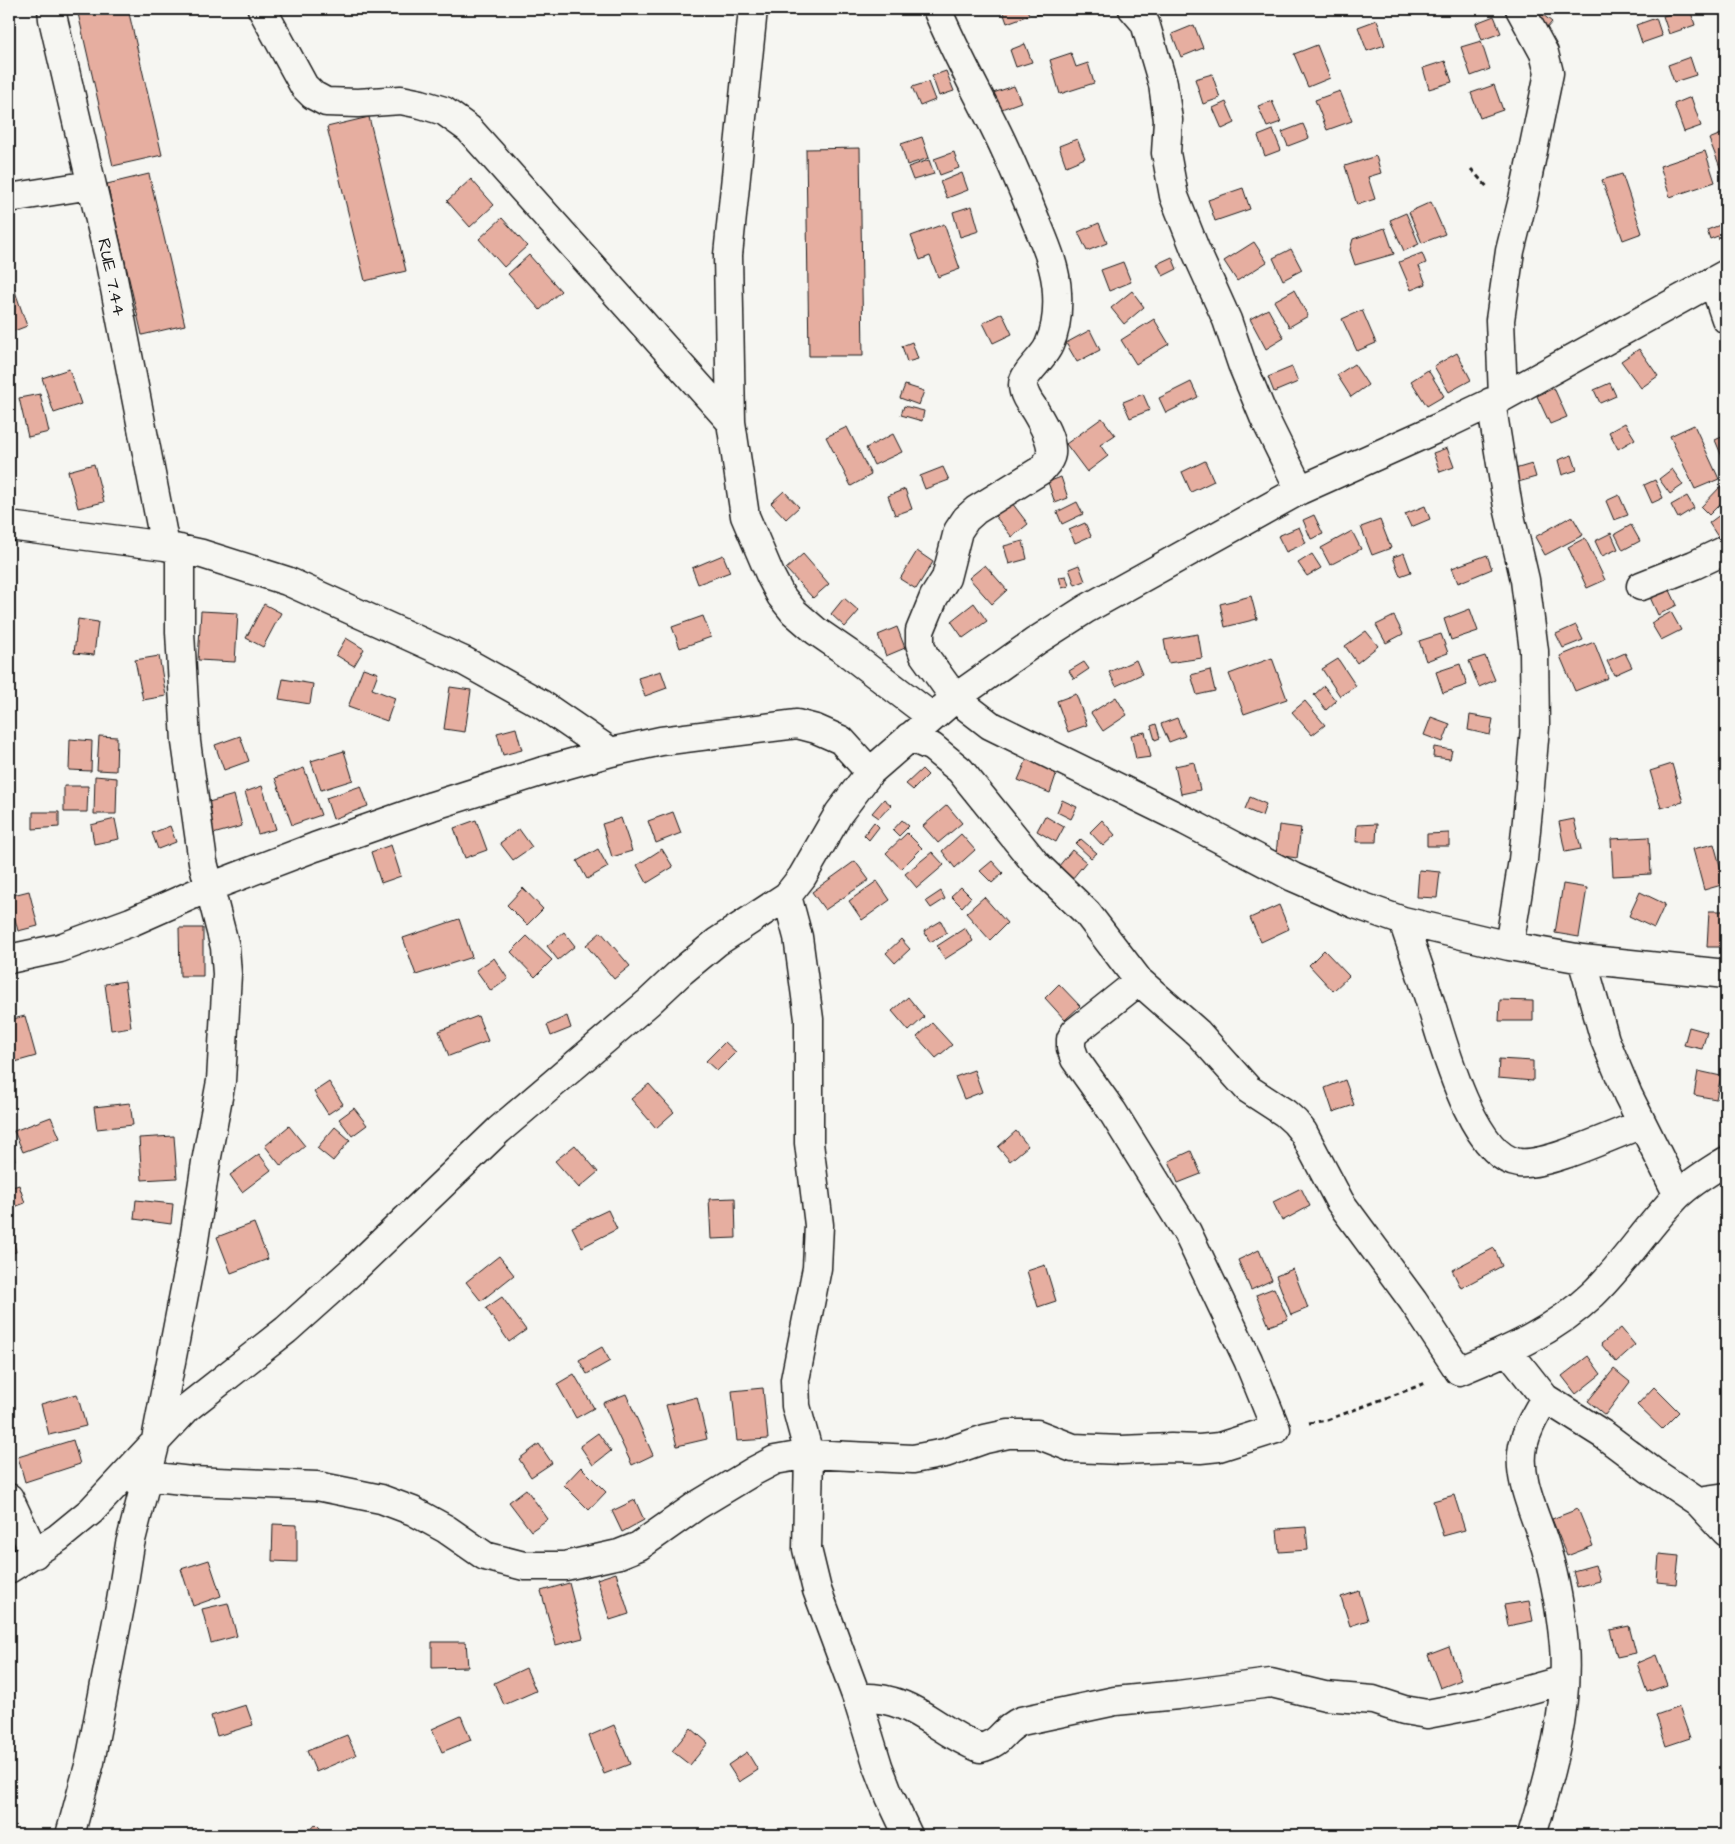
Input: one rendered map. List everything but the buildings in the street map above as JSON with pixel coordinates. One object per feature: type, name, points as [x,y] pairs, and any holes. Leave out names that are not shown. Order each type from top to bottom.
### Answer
[{"type":"street","name":"RUE 7.44","points":[[52,9],[173,547],[186,742],[203,862],[225,947],[227,974],[221,1081],[193,1247],[155,1445],[130,1544],[120,1610],[90,1762],[70,1835]]},
{"type":"street","points":[[262,9],[304,86],[314,96],[326,102],[358,103],[401,100],[421,104],[444,111],[469,129],[731,422]]},
{"type":"street","points":[[753,9],[728,255],[731,422],[745,516],[771,577],[781,596],[794,612],[816,631],[932,717]]},
{"type":"street","points":[[937,9],[967,75],[1020,182],[1052,262],[1057,292],[1056,321],[1049,346],[1042,358],[1025,376],[1023,385],[1025,396],[1039,417],[1050,442],[1051,455],[1041,470],[976,510],[966,519],[958,531],[946,578],[934,597],[920,631],[920,644],[924,656],[955,698],[990,725],[1186,821],[1293,877],[1355,904],[1403,921],[1509,946],[1582,959],[1726,974]]},
{"type":"street","points":[[1133,9],[1145,23],[1164,84],[1168,120],[1166,153],[1174,196],[1195,249],[1227,320],[1242,364],[1264,417],[1300,490]]},
{"type":"street","points":[[1509,946],[1523,860],[1528,810],[1534,727],[1534,651],[1525,580],[1508,507],[1497,400],[1500,320],[1510,251],[1523,199],[1549,73],[1544,53],[1520,9]]},
{"type":"street","points":[[9,198],[92,185]]},
{"type":"street","points":[[9,1569],[58,1538],[90,1512],[155,1445],[188,1407],[294,1324],[499,1130],[649,1002],[682,971],[717,942],[787,896],[802,877],[838,813],[870,772],[955,698],[1036,641],[1086,609],[1300,490],[1497,400],[1720,278],[1726,319]]},
{"type":"street","points":[[9,526],[173,547],[202,554],[287,581],[464,660],[541,704],[612,752]]},
{"type":"street","points":[[1642,586],[1726,550]]},
{"type":"street","points":[[9,958],[60,948],[131,922],[210,887],[314,847],[432,806],[540,772],[612,752],[661,741],[797,724],[816,729],[840,740],[870,772]]},
{"type":"street","points":[[909,737],[932,747],[960,770],[1036,864],[1087,913],[1139,981],[1198,1033],[1243,1085],[1285,1114],[1303,1132],[1340,1202],[1413,1301],[1459,1371],[1508,1351],[1540,1334],[1569,1314],[1592,1294],[1627,1258],[1678,1195],[1726,1161]]},
{"type":"street","points":[[787,896],[798,937],[808,1019],[809,1143],[819,1225],[817,1268],[794,1380],[796,1406],[808,1454],[807,1549],[826,1615],[857,1698],[878,1766],[908,1835]]},
{"type":"street","points":[[1403,921],[1448,1061],[1466,1106],[1484,1137],[1501,1155],[1517,1163],[1534,1163],[1554,1158],[1642,1124]]},
{"type":"street","points":[[1582,959],[1606,1040],[1628,1095],[1678,1195]]},
{"type":"street","points":[[147,1476],[191,1481],[317,1486],[381,1499],[413,1511],[446,1529],[486,1556],[524,1566],[544,1567],[590,1562],[639,1546],[696,1506],[775,1460],[808,1454],[913,1459],[945,1453],[985,1439],[1008,1434],[1037,1434],[1073,1448],[1121,1450],[1200,1449],[1219,1447],[1276,1429],[1248,1360],[1187,1232],[1112,1111],[1075,1059],[1071,1048],[1071,1039],[1075,1032],[1139,981]]},
{"type":"street","points":[[1508,1351],[1545,1398],[1604,1435],[1698,1502],[1726,1532]]},
{"type":"street","points":[[1532,1835],[1560,1722],[1564,1680],[1564,1646],[1556,1587],[1547,1551],[1525,1485],[1522,1460],[1523,1447],[1530,1422],[1545,1398]]},
{"type":"street","points":[[9,1498],[35,1554]]},
{"type":"street","points":[[1698,1502],[1726,1498]]},
{"type":"street","points":[[857,1698],[871,1698],[902,1704],[980,1748],[991,1746],[998,1741],[1010,1726],[1021,1721],[1115,1700],[1178,1695],[1271,1683],[1324,1696],[1355,1697],[1373,1700],[1404,1710],[1427,1714],[1474,1705],[1564,1680]]},
{"type":"path","points":[[1276,1429],[1327,1420],[1459,1371]]}]
